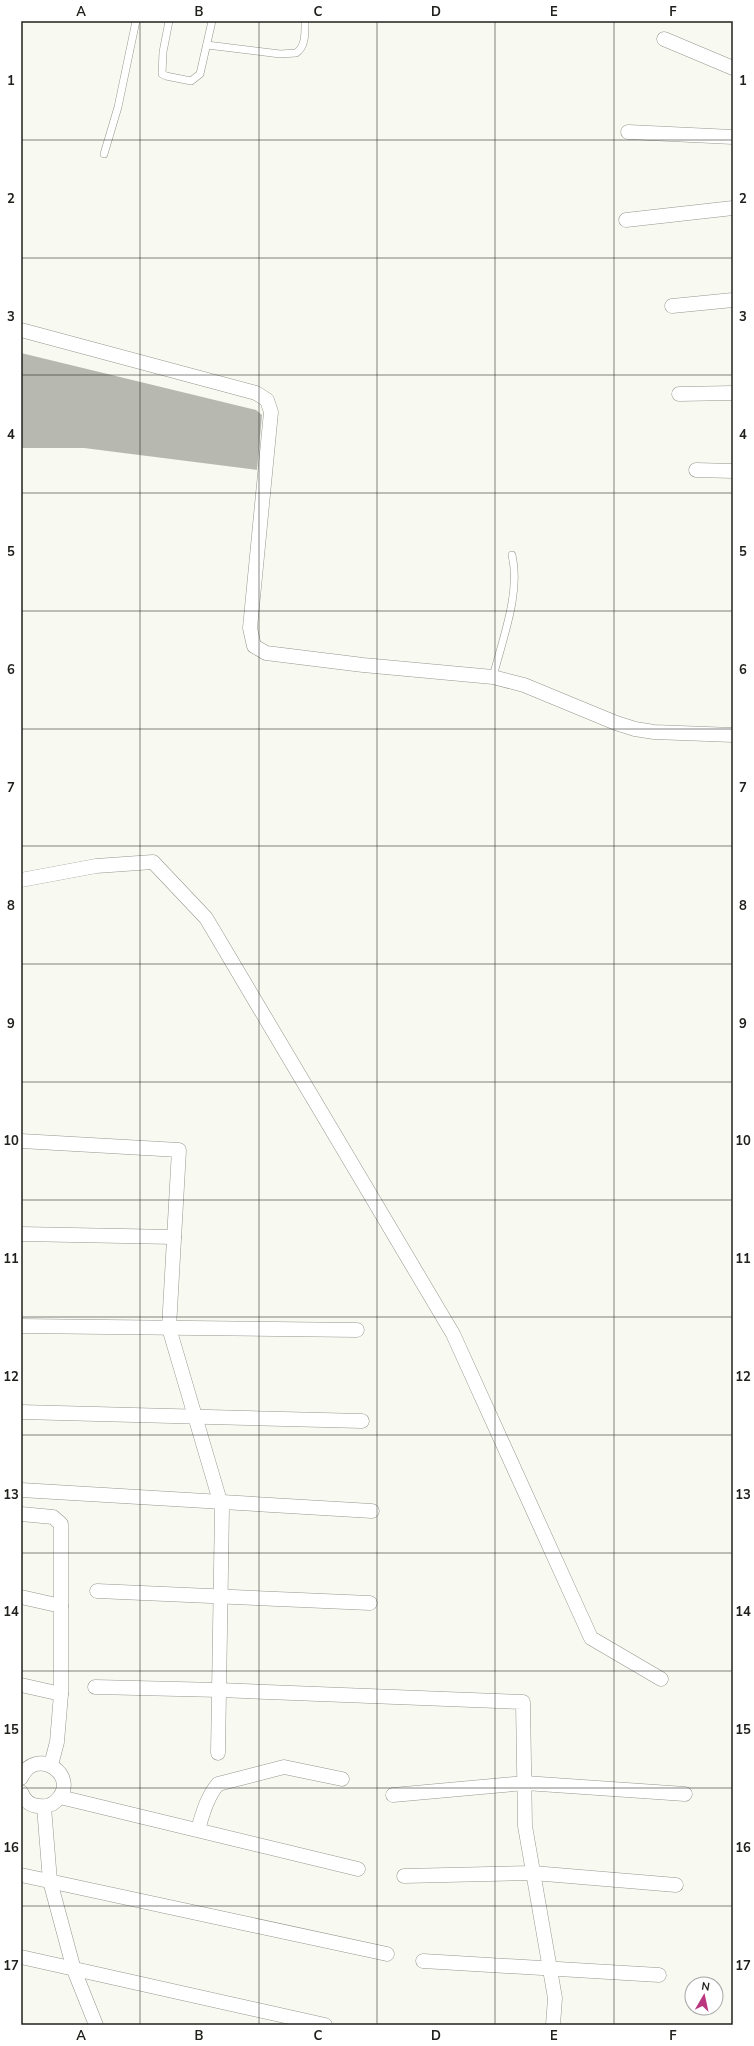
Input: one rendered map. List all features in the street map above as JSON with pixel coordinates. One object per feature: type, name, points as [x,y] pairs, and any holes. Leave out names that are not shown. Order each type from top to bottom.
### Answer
[{"type":"street","points":[[664,39],[733,68]]},
{"type":"street","points":[[628,132],[733,137]]},
{"type":"street","points":[[626,220],[733,208]]},
{"type":"street","points":[[672,306],[733,300]]},
{"type":"street","points":[[21,330],[256,393],[267,400],[271,412],[250,628],[254,646],[266,653],[364,665],[493,677],[524,685],[616,723],[635,729],[654,732],[733,735]]},
{"type":"street","points":[[679,394],[733,393]]},
{"type":"street","points":[[696,470],[733,471]]},
{"type":"street","points":[[21,880],[96,866],[153,862],[206,918],[453,1334],[591,1638],[662,1679]]},
{"type":"street","points":[[21,1141],[179,1150],[169,1328],[220,1502],[221,1597],[218,1754]]},
{"type":"street","points":[[21,1234],[174,1237]]},
{"type":"street","points":[[21,1326],[357,1330]]},
{"type":"street","points":[[21,1412],[362,1421]]},
{"type":"street","points":[[21,1490],[372,1511]]},
{"type":"street","points":[[21,1514],[53,1517],[61,1524],[61,1694],[57,1742],[51,1765]]},
{"type":"street","points":[[97,1591],[370,1603]]},
{"type":"street","points":[[21,1597],[61,1606]]},
{"type":"street","points":[[21,1685],[61,1694]]},
{"type":"street","points":[[95,1687],[219,1690],[523,1702],[525,1826],[555,1998],[553,2025]]},
{"type":"street","points":[[21,1778],[24,1772],[31,1765],[41,1763],[51,1765],[56,1768],[63,1779],[64,1786],[60,1798],[53,1804],[44,1807],[31,1804],[25,1800],[21,1792]]},
{"type":"street","points":[[198,1829],[212,1790],[218,1784],[284,1767],[342,1779]]},
{"type":"street","points":[[393,1795],[525,1783],[684,1794]]},
{"type":"street","points":[[60,1798],[198,1829],[358,1869]]},
{"type":"street","points":[[44,1807],[50,1882],[74,1970],[96,2025]]},
{"type":"street","points":[[404,1876],[533,1873],[676,1885]]},
{"type":"street","points":[[21,1875],[387,1954]]},
{"type":"street","points":[[21,1957],[325,2025]]},
{"type":"street","points":[[423,1961],[659,1975]]},
{"type":"lane","points":[[104,154],[118,107],[136,21]]},
{"type":"lane","points":[[169,21],[161,66],[162,74],[191,81],[196,79],[200,74],[212,21]]},
{"type":"lane","points":[[207,45],[280,54],[296,53],[302,47],[305,34],[305,21]]},
{"type":"lane","points":[[493,677],[513,595],[514,567],[512,555]]},
{"type":"building","points":[[21,353],[256,410],[262,415],[257,470],[84,448],[21,448]]}]
